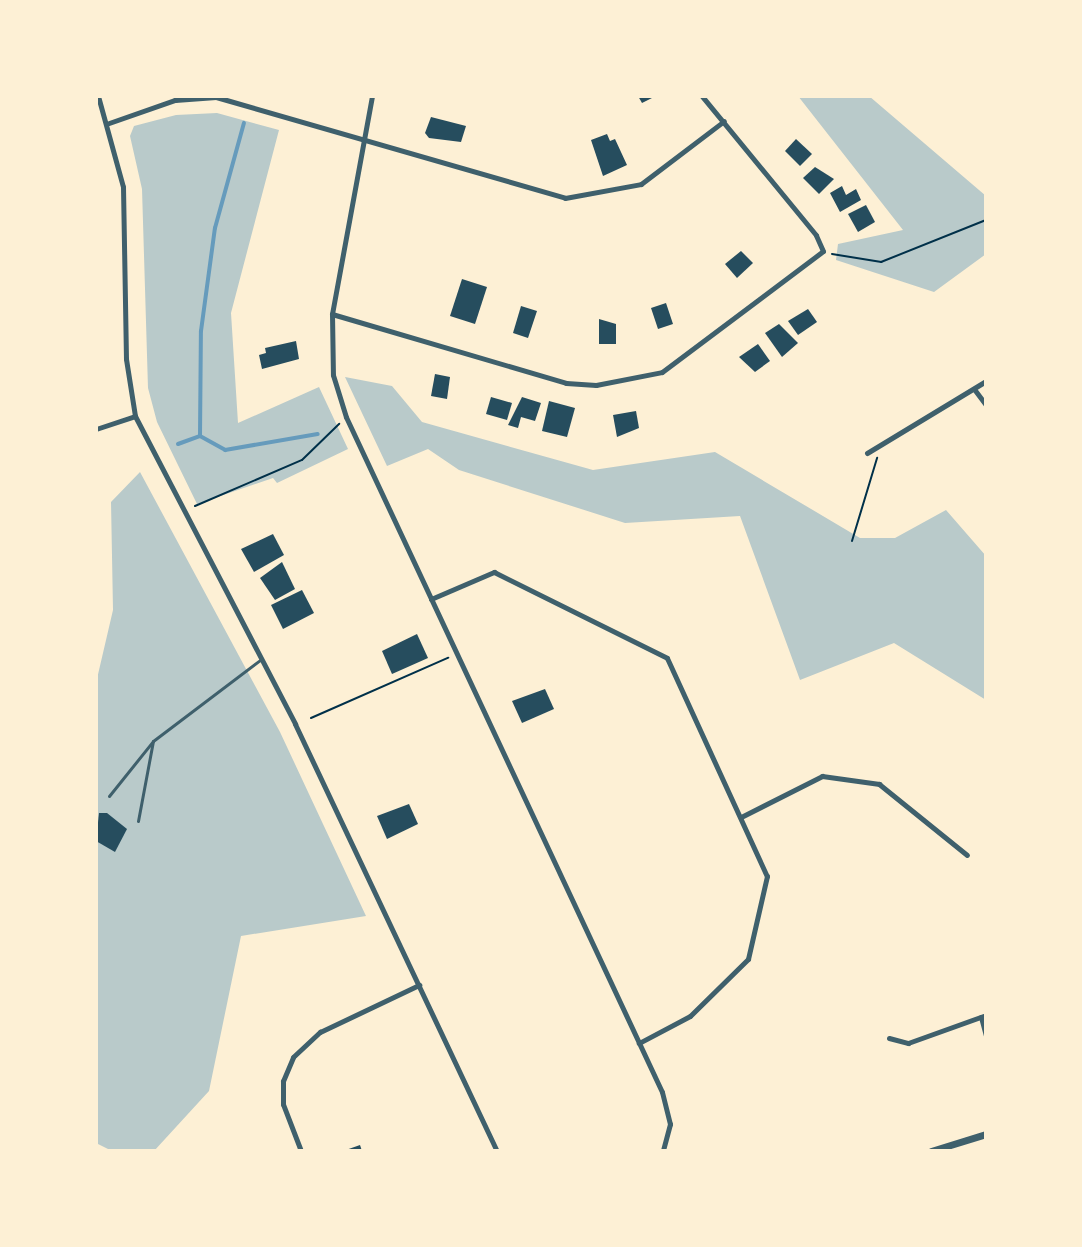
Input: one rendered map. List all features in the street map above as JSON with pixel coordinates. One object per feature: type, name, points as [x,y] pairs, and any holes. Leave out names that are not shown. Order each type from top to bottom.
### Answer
[{"type":"street","points":[[98,96],[109,123],[123,187],[126,360],[135,416],[260,660],[419,985],[497,1151]]},
{"type":"street","points":[[109,123],[175,100],[216,96],[361,142],[565,198],[640,184],[724,121]]},
{"type":"street","points":[[372,96],[361,142],[332,314],[333,375],[345,416],[667,1106],[670,1124],[663,1151]]},
{"type":"street","points":[[332,314],[566,383],[596,385],[662,372],[824,251],[724,121],[702,96]]},
{"type":"street","points":[[867,453],[986,381]]},
{"type":"street","points":[[974,389],[986,405]]},
{"type":"street","points":[[96,429],[135,416]]},
{"type":"street","points":[[431,599],[494,572],[667,658],[767,876],[748,959],[690,1016],[639,1043]]},
{"type":"street","points":[[741,817],[822,776],[879,784],[967,855]]},
{"type":"street","points":[[301,1151],[283,1104],[283,1081],[293,1057],[320,1032],[419,985]]},
{"type":"street","points":[[890,1038],[908,1043],[983,1016],[986,1036]]},
{"type":"street","points":[[931,1151],[986,1134]]},
{"type":"lane","points":[[109,796],[153,741],[260,660]]},
{"type":"lane","points":[[138,821],[153,741]]},
{"type":"path","points":[[824,251],[848,260],[881,262],[986,220]]},
{"type":"path","points":[[195,506],[302,460],[345,416]]},
{"type":"path","points":[[852,541],[881,444]]},
{"type":"path","points":[[311,718],[457,654]]},
{"type":"shaded area","points":[[798,96],[869,96],[986,196],[986,254],[934,292],[836,260],[838,244],[903,230]]},
{"type":"shaded area","points":[[217,113],[279,130],[231,313],[238,423],[319,387],[348,449],[277,483],[273,478],[197,504],[157,422],[148,388],[142,189],[130,136],[134,126],[176,115]]},
{"type":"shaded area","points":[[345,377],[392,386],[422,422],[593,470],[715,452],[860,538],[895,538],[946,510],[986,556],[986,700],[894,643],[800,680],[740,516],[625,523],[459,470],[428,449],[387,466]]},
{"type":"shaded area","points":[[140,472],[280,732],[366,916],[241,936],[209,1091],[154,1151],[112,1151],[96,1143],[96,683],[113,610],[111,502]]},
{"type":"building","points":[[638,96],[656,96],[642,103]]},
{"type":"building","points":[[431,117],[466,126],[461,142],[429,138],[425,133]]},
{"type":"building","points":[[607,134],[610,141],[615,139],[627,165],[603,176],[591,140]]},
{"type":"building","points":[[796,139],[812,154],[800,166],[785,151]]},
{"type":"building","points":[[815,167],[834,179],[819,194],[803,178]]},
{"type":"building","points":[[842,186],[846,195],[856,189],[861,200],[840,212],[830,193]]},
{"type":"building","points":[[866,205],[875,222],[858,232],[848,214]]},
{"type":"building","points":[[741,251],[753,263],[737,278],[725,264]]},
{"type":"building","points":[[462,279],[487,287],[475,324],[450,316]]},
{"type":"building","points":[[666,303],[673,324],[658,329],[651,308]]},
{"type":"building","points":[[521,306],[537,311],[528,338],[513,333]]},
{"type":"building","points":[[808,309],[817,322],[798,335],[788,321]]},
{"type":"building","points":[[599,319],[616,324],[616,344],[599,344]]},
{"type":"building","points":[[779,324],[798,343],[782,357],[765,333]]},
{"type":"building","points":[[296,341],[299,359],[262,369],[259,355],[266,353],[265,348]]},
{"type":"building","points":[[758,344],[770,361],[755,372],[739,357]]},
{"type":"building","points":[[435,374],[450,377],[447,399],[431,396]]},
{"type":"building","points":[[491,397],[512,403],[507,420],[486,414]]},
{"type":"building","points":[[522,397],[541,403],[535,421],[521,417],[518,428],[508,425]]},
{"type":"building","points":[[549,401],[575,408],[567,437],[542,431]]},
{"type":"building","points":[[636,411],[639,428],[617,437],[613,415]]},
{"type":"building","points":[[273,534],[284,555],[254,572],[241,549]]},
{"type":"building","points":[[282,562],[295,589],[275,600],[260,578]]},
{"type":"building","points":[[302,590],[314,613],[283,629],[271,605]]},
{"type":"building","points":[[417,634],[428,658],[392,674],[382,651]]},
{"type":"building","points":[[545,689],[554,709],[522,723],[512,701]]},
{"type":"building","points":[[409,804],[418,824],[387,839],[377,816]]},
{"type":"building","points":[[99,813],[107,813],[127,829],[115,852],[96,841]]},
{"type":"building","points":[[360,1145],[362,1151],[343,1151]]},
{"type":"waterway","points":[[178,444],[200,436],[201,331],[215,228],[244,123]]},
{"type":"waterway","points":[[200,436],[225,450],[318,434]]}]
